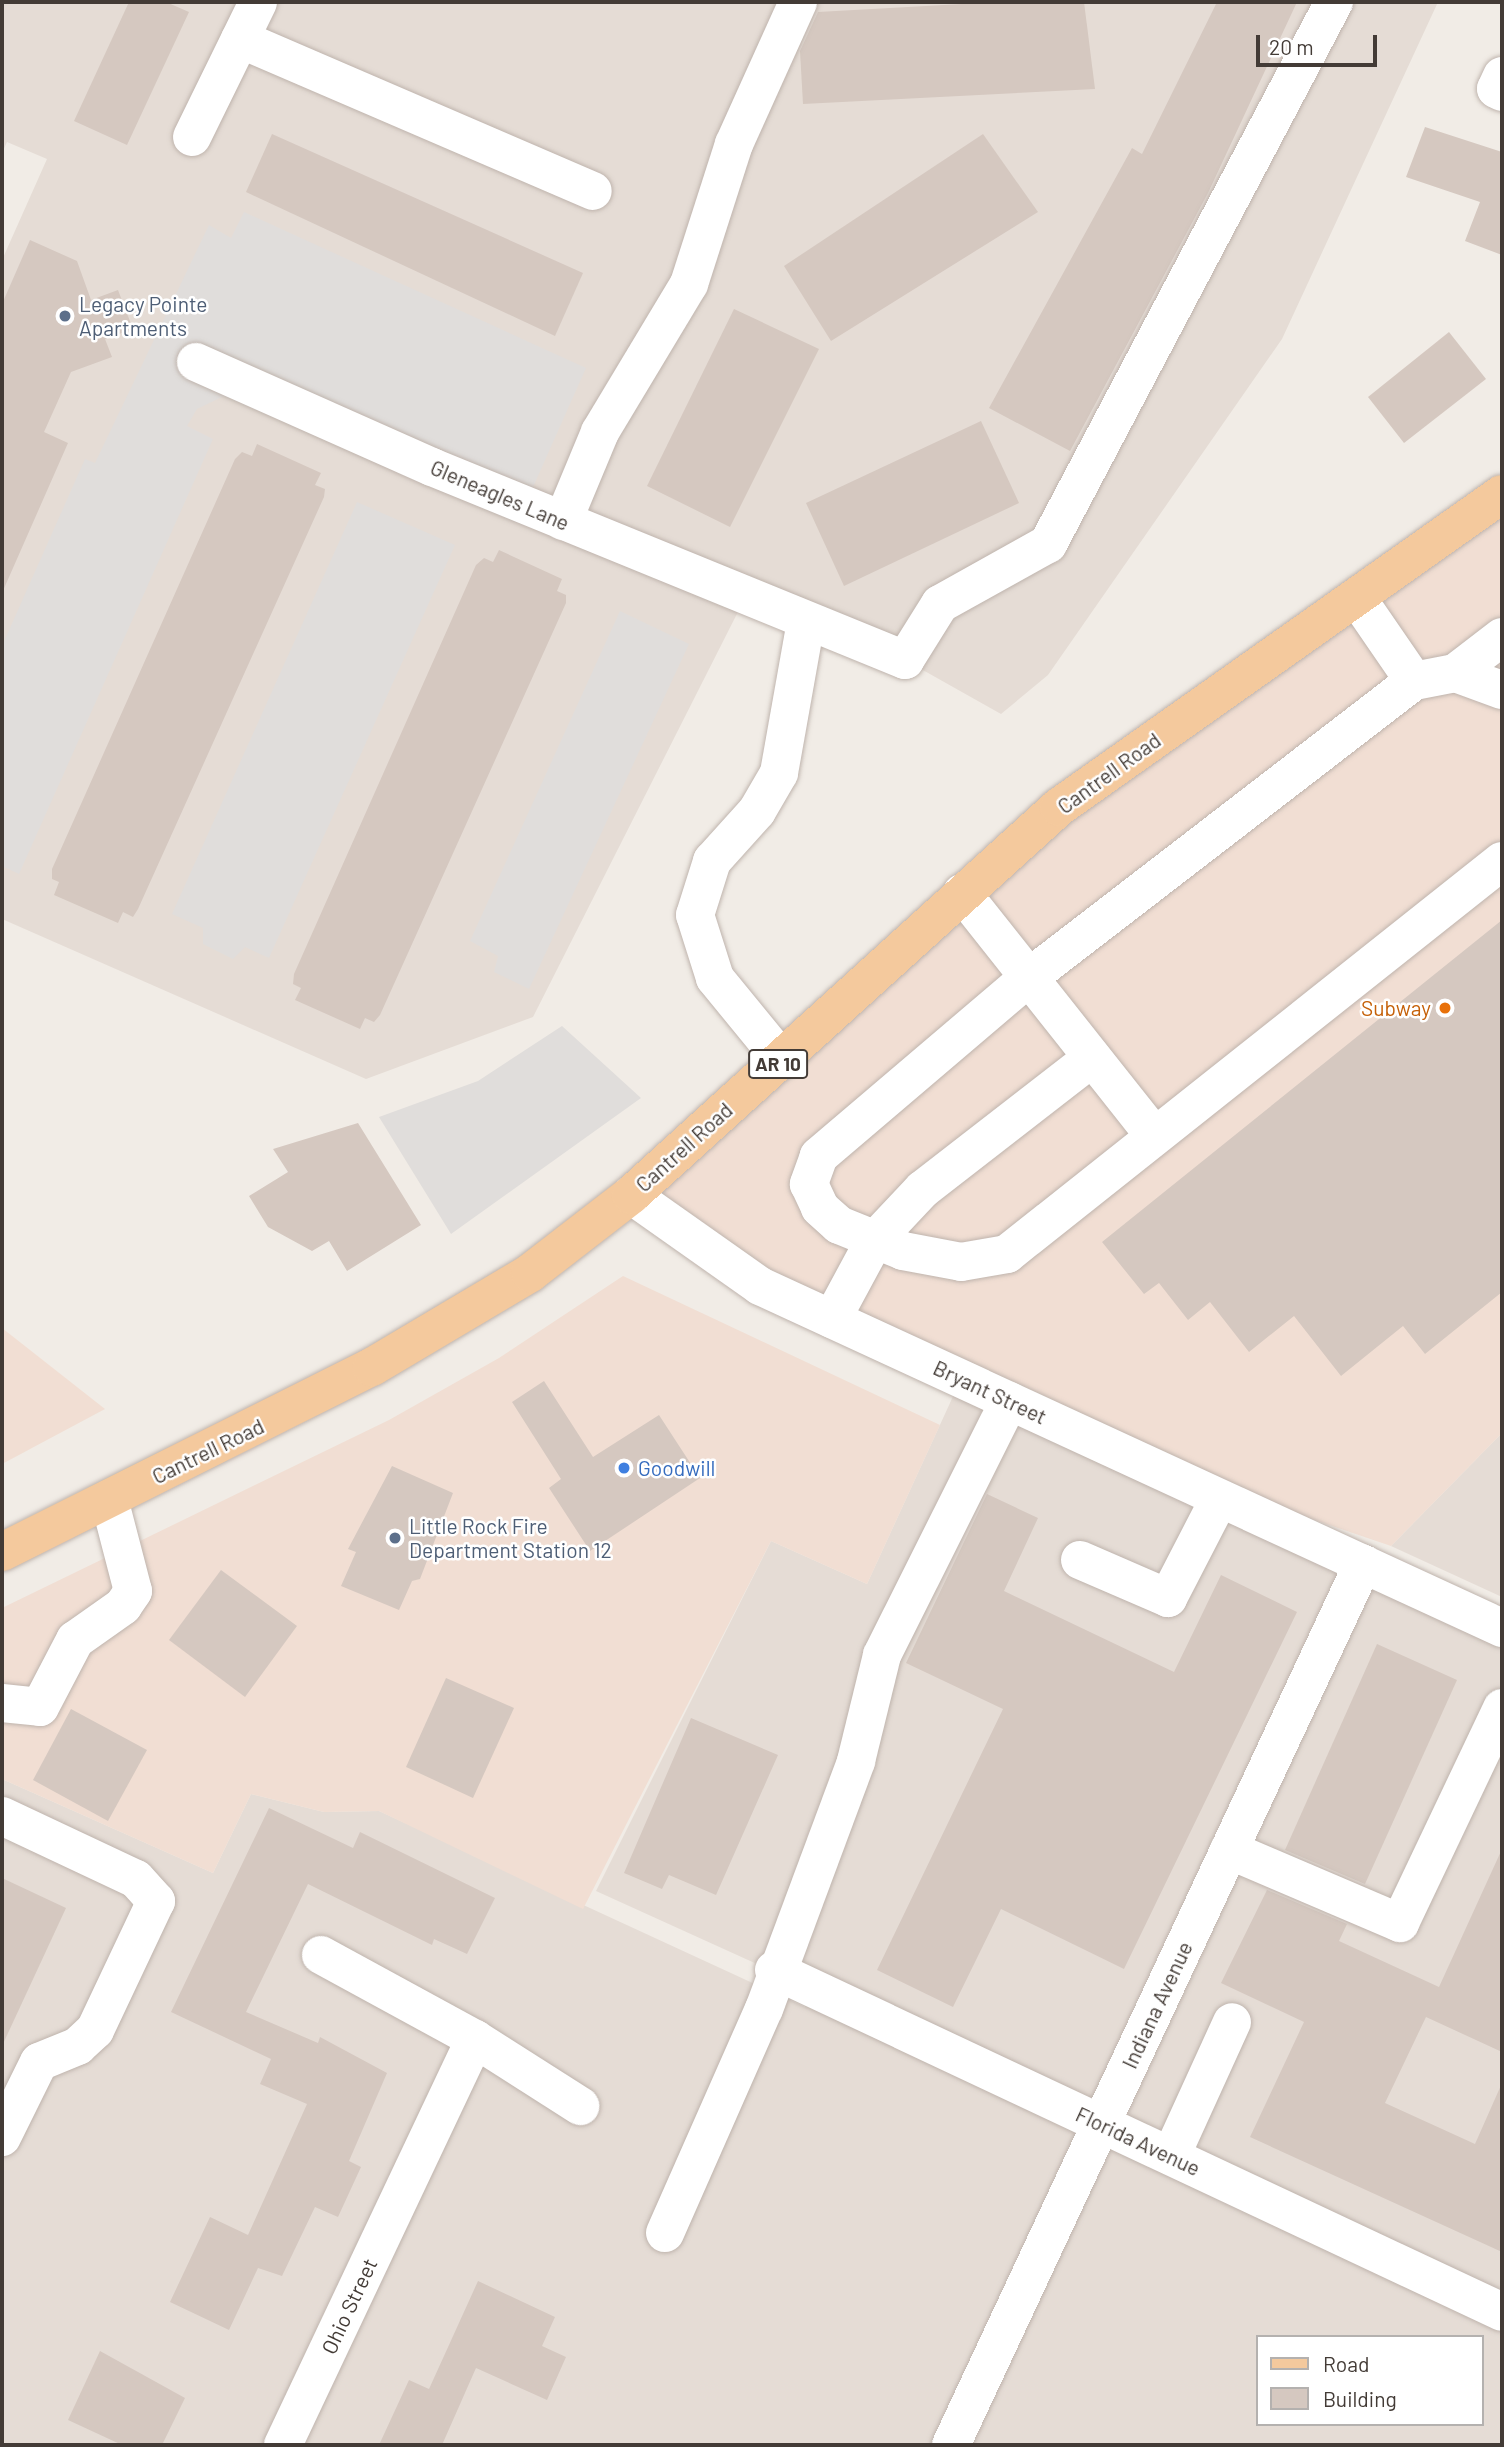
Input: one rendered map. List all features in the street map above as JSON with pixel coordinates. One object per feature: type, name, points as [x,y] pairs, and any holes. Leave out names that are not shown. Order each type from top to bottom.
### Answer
[{"type":"main road","name":"Cantrell Road","points":[[2,1552],[459,1318],[530,1273],[631,1195],[962,893],[1104,772],[1357,598],[1502,494]]},
{"type":"street","points":[[192,137],[258,2]]},
{"type":"street","points":[[563,521],[600,432],[689,284],[734,144],[798,2]]},
{"type":"street","name":"Gleneagles Lane","points":[[195,362],[563,521],[905,660],[940,604],[1048,544],[1334,2]]},
{"type":"street","points":[[240,39],[593,191]]},
{"type":"street","points":[[1502,76],[1496,89],[1502,92]]},
{"type":"street","points":[[1357,598],[1414,681]]},
{"type":"street","points":[[782,1060],[715,978],[695,915],[712,861],[757,811],[779,773],[807,622]]},
{"type":"street","points":[[1502,637],[1455,673],[1414,681],[1028,978],[819,1156],[809,1184],[820,1208],[874,1241],[961,1262],[1007,1254],[1153,1135],[1502,861]]},
{"type":"street","points":[[1455,673],[1502,690]]},
{"type":"street","points":[[962,893],[1153,1135]]},
{"type":"street","points":[[832,1319],[874,1241],[923,1189],[1092,1058]]},
{"type":"street","name":"Bryant Street","points":[[631,1195],[719,1262],[832,1319],[1502,1628]]},
{"type":"street","points":[[665,2233],[764,2009],[774,1970],[856,1761],[882,1656],[1009,1401]]},
{"type":"street","points":[[2,1703],[40,1707],[75,1640],[123,1606],[132,1591],[109,1499]]},
{"type":"street","points":[[1080,1560],[1168,1598],[1219,1499]]},
{"type":"street","name":"Indiana Avenue","points":[[951,2445],[1363,1564]]},
{"type":"street","points":[[1229,1850],[1400,1923],[1502,1708]]},
{"type":"street","points":[[2,1816],[136,1879],[156,1901],[95,2031],[78,2046],[39,2062],[2,2137]]},
{"type":"street","points":[[320,1955],[475,2039],[580,2106]]},
{"type":"street","name":"Florida Avenue","points":[[774,1970],[1502,2312]]},
{"type":"street","points":[[1171,2156],[1232,2022]]},
{"type":"street","name":"Ohio Street","points":[[284,2445],[475,2039]]},
{"type":"shaded area","points":[[2,2],[1438,2],[1282,339],[1048,675],[1001,714],[905,660],[746,596],[533,1017],[366,1079],[2,919],[2,260],[47,159],[7,142],[2,153]]},
{"type":"shaded area","points":[[244,212],[586,368],[517,523],[224,396],[197,409],[187,426],[213,439],[19,874],[2,866],[2,646],[85,459],[95,463],[209,225],[231,238]]},
{"type":"shaded area","points":[[1502,494],[1502,1433],[1391,1546],[1141,1461],[760,1286],[631,1195],[1059,807]]},
{"type":"shaded area","points":[[357,502],[455,545],[269,958],[245,947],[233,959],[203,944],[203,928],[172,914]]},
{"type":"shaded area","points":[[620,611],[689,644],[529,989],[494,972],[498,956],[470,941]]},
{"type":"shaded area","points":[[562,1026],[641,1098],[451,1234],[379,1117],[478,1081]]},
{"type":"shaded area","points":[[623,1276],[940,1425],[867,1584],[771,1541],[583,1909],[379,1811],[324,1812],[251,1794],[213,1873],[2,1779],[2,1608],[389,1420],[499,1358]]},
{"type":"shaded area","points":[[2,1328],[105,1409],[2,1464]]},
{"type":"shaded area","points":[[961,1379],[1502,1628],[1502,2445],[2,2445],[2,1779],[213,1873],[251,1794],[324,1812],[379,1811],[805,2007],[812,1989],[596,1891],[771,1541],[867,1584]]},
{"type":"shaded area","points":[[1502,1433],[1502,1597],[1391,1546]]},
{"type":"building","points":[[129,2],[166,2],[189,12],[127,145],[74,121]]},
{"type":"building","points":[[998,2],[1084,2],[1095,89],[803,104],[800,51],[818,12]]},
{"type":"building","points":[[1217,2],[1297,2],[1208,193],[1070,451],[989,408],[1132,148],[1142,154]]},
{"type":"building","points":[[1425,127],[1502,152],[1502,255],[1465,241],[1480,202],[1406,177]]},
{"type":"building","points":[[272,134],[583,273],[555,336],[246,192]]},
{"type":"building","points":[[983,134],[1038,212],[831,341],[784,266]]},
{"type":"building","name":"Legacy Pointe Apartments","points":[[30,240],[77,261],[91,300],[118,290],[133,329],[105,339],[112,357],[71,372],[44,432],[68,443],[2,593],[2,304]]},
{"type":"building","points":[[734,309],[819,349],[730,527],[647,486]]},
{"type":"building","points":[[1449,332],[1486,379],[1404,443],[1368,397]]},
{"type":"building","points":[[981,421],[1019,503],[844,586],[806,503]]},
{"type":"building","points":[[257,444],[321,473],[315,485],[325,489],[324,497],[138,909],[133,917],[123,912],[118,923],[54,895],[59,882],[52,879],[52,869],[235,459],[242,452],[252,456]]},
{"type":"building","points":[[499,550],[562,579],[557,591],[566,595],[566,603],[380,1015],[374,1022],[365,1018],[360,1029],[295,1000],[301,988],[293,984],[294,974],[476,565],[484,558],[493,562]]},
{"type":"building","points":[[1502,920],[1502,1292],[1425,1354],[1403,1326],[1341,1376],[1294,1316],[1249,1352],[1210,1302],[1188,1320],[1159,1283],[1144,1294],[1102,1242]]},
{"type":"building","points":[[358,1123],[421,1225],[347,1271],[329,1241],[312,1251],[268,1227],[249,1196],[288,1172],[273,1149]]},
{"type":"building","name":"Goodwill","points":[[544,1381],[593,1457],[659,1415],[700,1478],[590,1551],[549,1488],[561,1479],[512,1402]]},
{"type":"building","name":"Little Rock Fire Department Station 12","points":[[392,1466],[453,1493],[420,1579],[412,1581],[399,1610],[341,1586],[356,1552],[348,1549]]},
{"type":"building","points":[[987,1494],[1038,1518],[1004,1591],[1174,1672],[1221,1575],[1297,1612],[1124,1969],[1001,1909],[953,2007],[877,1970],[1003,1709],[906,1663]]},
{"type":"building","points":[[221,1570],[297,1626],[245,1697],[169,1640]]},
{"type":"building","points":[[1377,1644],[1457,1680],[1365,1884],[1285,1850]]},
{"type":"building","points":[[446,1678],[514,1708],[473,1798],[406,1767]]},
{"type":"building","points":[[71,1709],[147,1750],[108,1821],[33,1780]]},
{"type":"building","points":[[691,1718],[778,1755],[716,1895],[669,1875],[662,1889],[624,1873]]},
{"type":"building","points":[[269,1808],[353,1848],[360,1832],[495,1898],[467,1954],[434,1939],[432,1945],[308,1884],[246,2012],[318,2043],[320,2037],[387,2073],[349,2161],[361,2167],[338,2217],[315,2207],[282,2276],[258,2268],[229,2330],[170,2302],[210,2217],[248,2235],[307,2104],[260,2084],[271,2059],[171,2012]]},
{"type":"building","points":[[1502,1849],[1502,2052],[1426,2017],[1385,2103],[1475,2144],[1502,2083],[1502,2252],[1250,2137],[1304,2022],[1221,1983],[1267,1890],[1347,1924],[1339,1941],[1439,1987]]},
{"type":"building","points":[[2,1878],[66,1908],[2,2046]]},
{"type":"building","points":[[478,2281],[555,2317],[542,2346],[566,2357],[547,2400],[476,2368],[442,2445],[379,2445],[409,2380],[429,2389]]},
{"type":"building","points":[[100,2351],[185,2398],[162,2445],[122,2445],[68,2420]]},
{"type":"place","name":"Legacy Pointe Apartments","points":[[65,316]]},
{"type":"place","name":"Subway","points":[[1445,1008]]},
{"type":"place","name":"Goodwill","points":[[624,1468]]},
{"type":"place","name":"Little Rock Fire Department Station 12","points":[[395,1538]]}]
